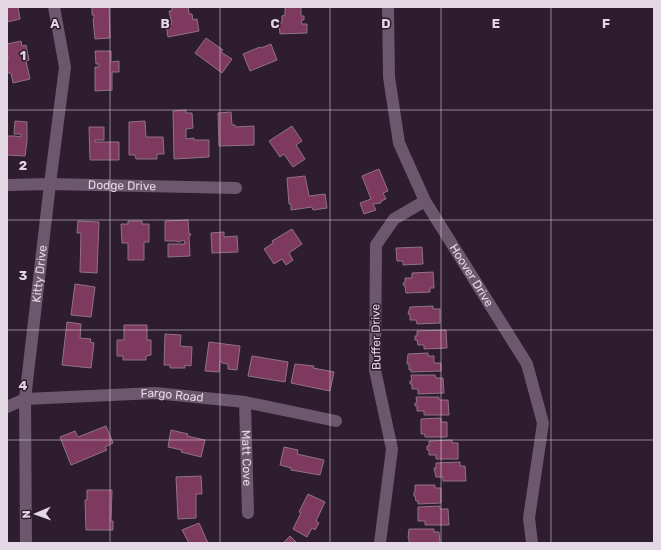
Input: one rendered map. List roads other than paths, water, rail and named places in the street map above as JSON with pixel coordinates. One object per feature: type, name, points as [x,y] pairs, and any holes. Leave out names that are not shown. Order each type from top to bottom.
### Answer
[{"type":"street","name":"Kitty Drive","points":[[26,543],[26,400],[50,184],[65,67],[54,7]]},
{"type":"street","name":"Hoover Drive","points":[[388,7],[389,77],[399,143],[425,201],[527,364],[544,423],[529,518],[532,543]]},
{"type":"street","name":"Dodge Drive","points":[[7,184],[236,188]]},
{"type":"street","name":"Buffer Drive","points":[[380,543],[392,449],[376,370],[376,245],[394,219],[425,201]]},
{"type":"street","name":"Fargo Road","points":[[7,407],[26,400],[155,393],[244,402],[336,421]]},
{"type":"street","name":"Matt Cove","points":[[244,402],[248,513]]}]
